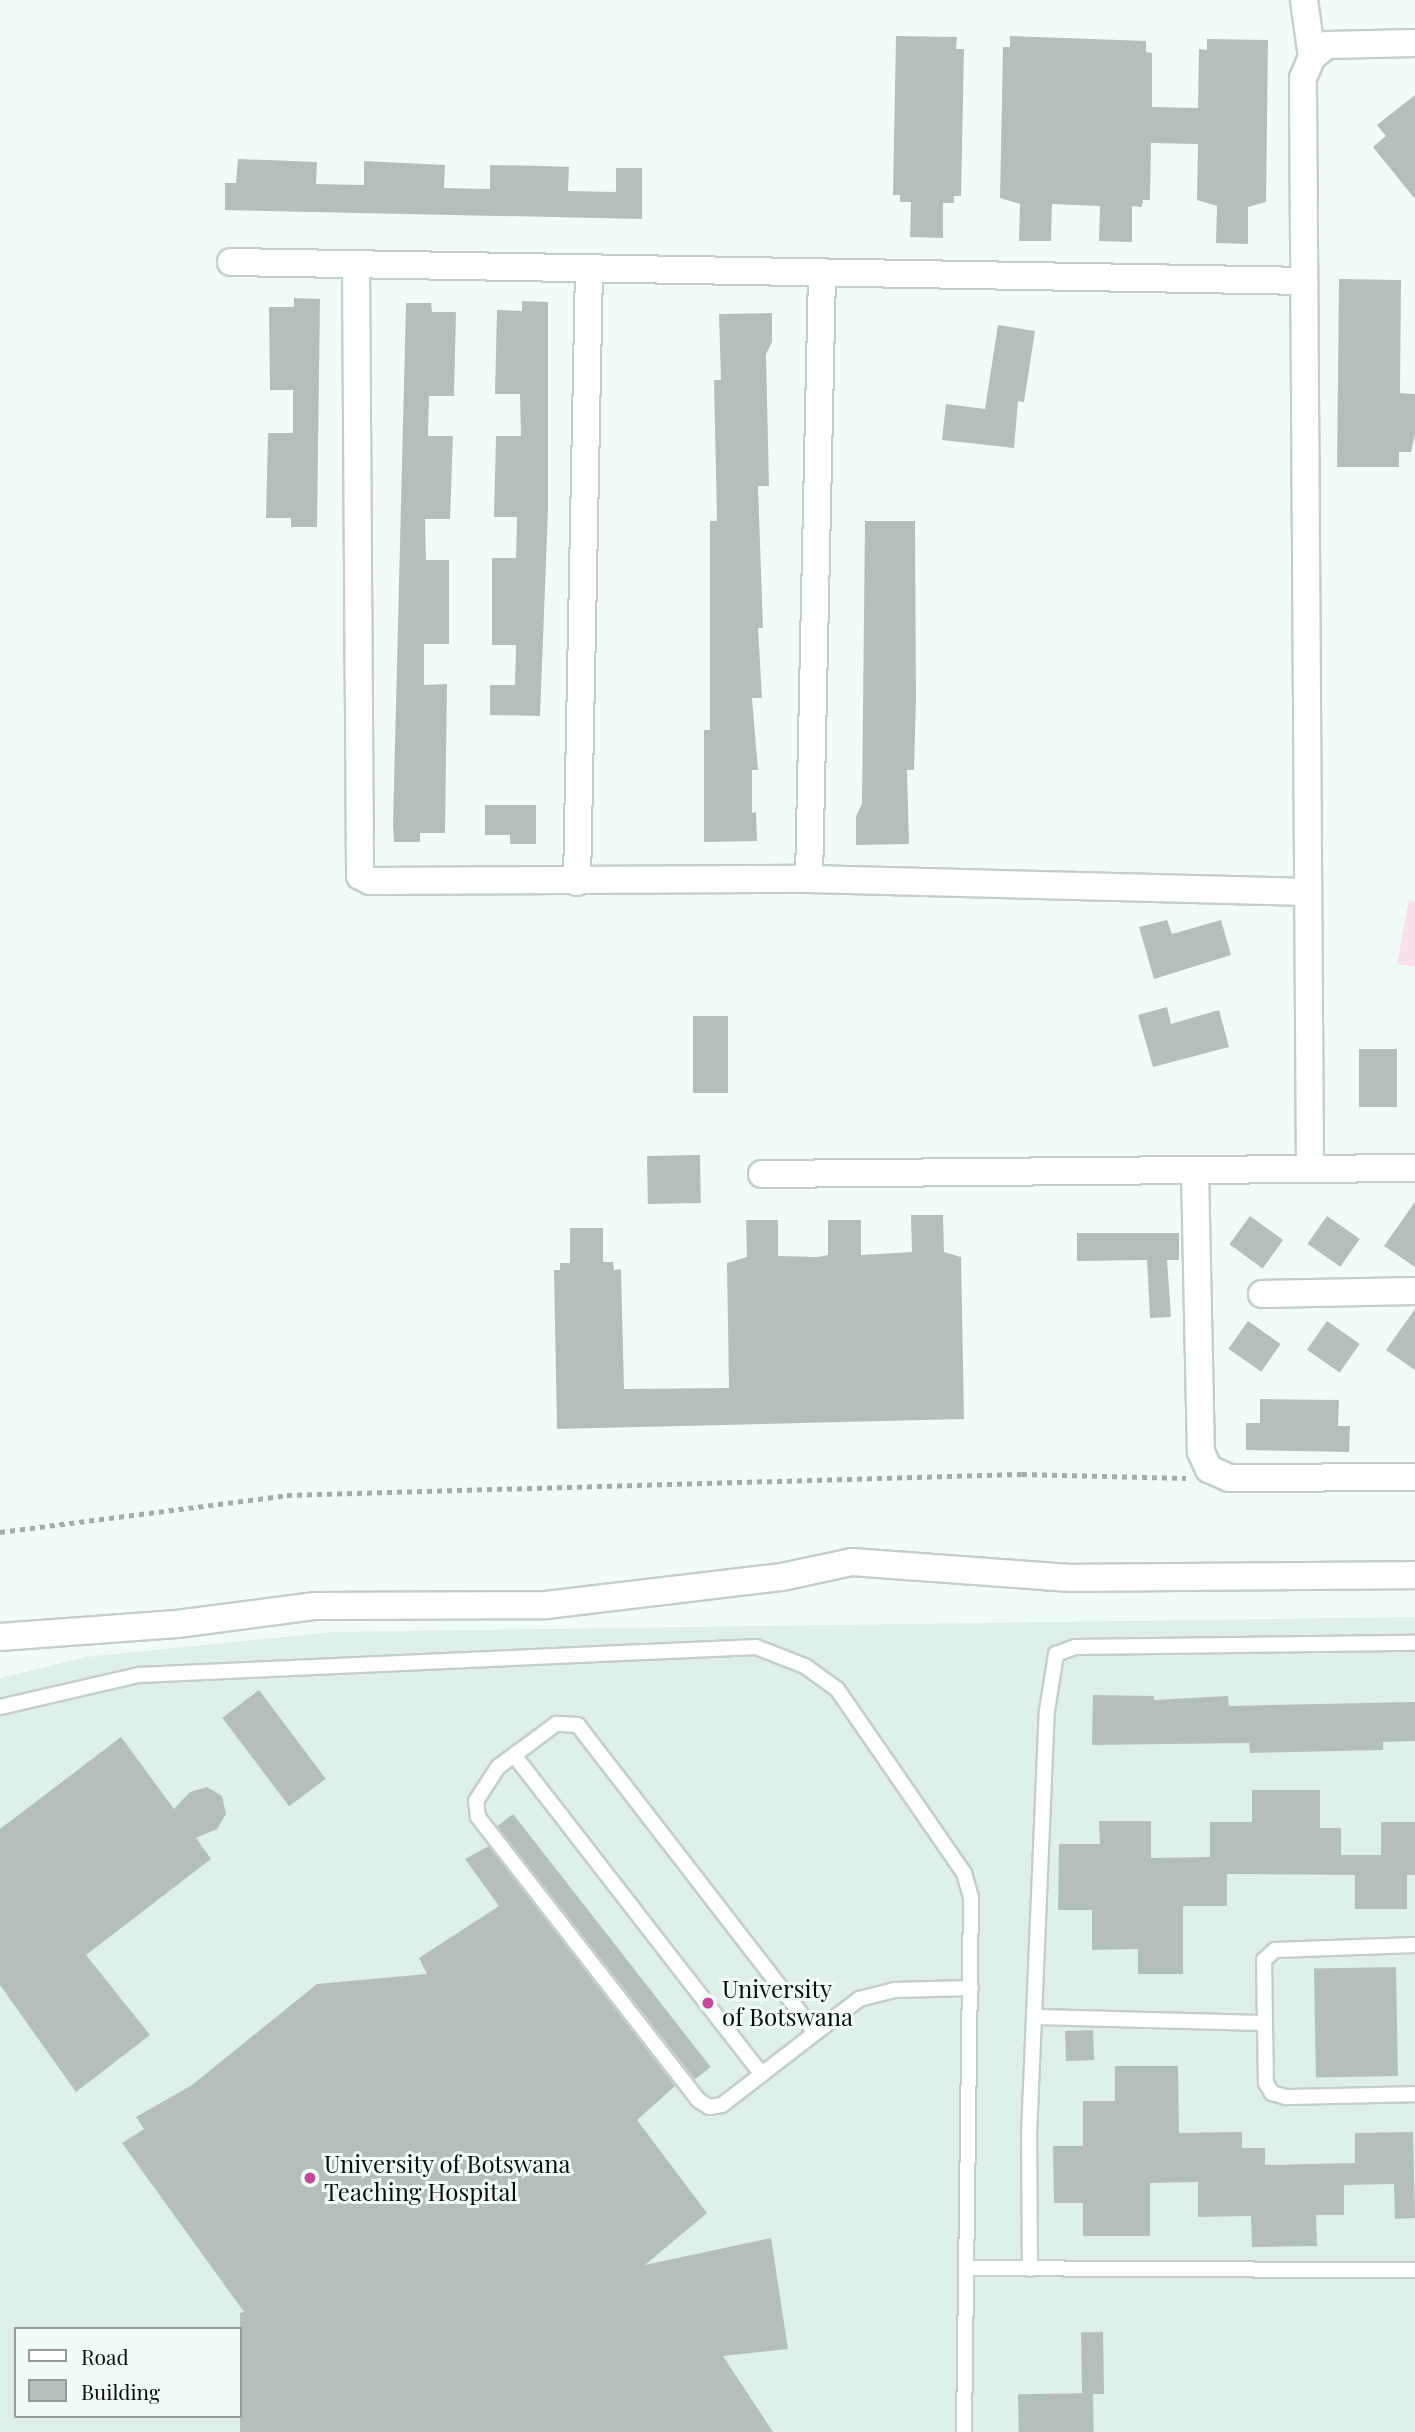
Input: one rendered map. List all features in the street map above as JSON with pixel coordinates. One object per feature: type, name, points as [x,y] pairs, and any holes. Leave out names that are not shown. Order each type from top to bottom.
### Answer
[{"type":"street","points":[[1304,0],[1312,57],[1303,78],[1310,1169]]},
{"type":"street","points":[[1312,57],[1339,43],[1415,43]]},
{"type":"street","points":[[231,262],[1304,281]]},
{"type":"street","points":[[356,265],[360,876],[370,881],[577,883],[809,879],[1308,892]]},
{"type":"street","points":[[577,883],[589,270]]},
{"type":"street","points":[[809,879],[822,273]]},
{"type":"street","points":[[762,1174],[1415,1168]]},
{"type":"street","points":[[1195,1170],[1200,1452],[1209,1469],[1229,1478],[1415,1477]]},
{"type":"street","points":[[1262,1294],[1415,1291]]},
{"type":"street","points":[[0,1637],[177,1625],[316,1606],[546,1605],[782,1577],[852,1562],[1071,1578],[1415,1575]]},
{"type":"lane","points":[[1030,2269],[1035,2017],[1047,1711],[1056,1654],[1075,1647],[1415,1643]]},
{"type":"lane","points":[[0,1707],[139,1675],[756,1647],[805,1666],[837,1689],[964,1873],[971,1898],[964,2432]]},
{"type":"lane","points":[[815,2032],[578,1725],[556,1724],[498,1767],[476,1801],[478,1817],[698,2100],[717,2107],[859,1999],[894,1990],[971,1988]]},
{"type":"lane","points":[[514,1755],[761,2074]]},
{"type":"lane","points":[[1415,1945],[1267,1954],[1264,2023],[1266,2083],[1272,2093],[1415,2094]]},
{"type":"lane","points":[[1035,2017],[1264,2023]]},
{"type":"lane","points":[[967,2269],[1415,2270]]},
{"type":"path","points":[[0,1532],[286,1495],[1022,1474],[1229,1478]]},
{"type":"shaded area","points":[[1409,900],[1415,902],[1415,967],[1397,964]]},
{"type":"shaded area","name":"University of Botswana","points":[[1415,1617],[1415,2432],[0,2432],[0,1678],[86,1657],[333,1632]]},
{"type":"building","points":[[896,36],[957,37],[956,49],[964,49],[961,196],[954,196],[954,203],[943,203],[943,238],[910,237],[911,202],[900,202],[900,195],[893,195]]},
{"type":"building","points":[[1010,36],[1146,41],[1146,52],[1152,53],[1152,107],[1198,108],[1199,49],[1207,50],[1207,39],[1268,40],[1266,202],[1248,207],[1248,244],[1216,243],[1217,206],[1197,200],[1198,144],[1151,143],[1150,200],[1143,200],[1142,207],[1132,206],[1132,242],[1099,241],[1100,206],[1052,204],[1051,241],[1019,241],[1020,204],[1000,198],[1003,47],[1010,47]]},
{"type":"building","points":[[1415,95],[1415,199],[1373,147],[1386,136],[1377,125]]},
{"type":"building","points":[[238,159],[317,162],[316,184],[364,185],[364,161],[445,165],[444,188],[490,189],[490,165],[569,167],[568,191],[616,192],[616,168],[642,168],[642,219],[225,210],[225,183],[236,183]]},
{"type":"building","points":[[1339,279],[1401,280],[1400,393],[1415,394],[1415,434],[1411,452],[1399,452],[1399,467],[1337,467]]},
{"type":"building","points":[[294,298],[320,299],[317,527],[291,527],[291,518],[266,518],[268,433],[293,433],[293,390],[270,390],[269,307],[294,307]]},
{"type":"building","points":[[522,301],[548,302],[548,510],[540,716],[490,715],[490,685],[515,685],[516,645],[492,645],[492,558],[516,558],[517,517],[494,517],[496,436],[521,436],[520,394],[495,394],[497,310],[522,311]]},
{"type":"building","points":[[406,303],[431,303],[432,312],[456,312],[454,396],[429,396],[428,436],[453,436],[450,519],[425,519],[426,560],[449,560],[449,644],[424,644],[424,685],[447,684],[445,833],[420,833],[420,842],[394,842],[393,825]]},
{"type":"building","points":[[772,313],[772,342],[766,354],[769,486],[758,486],[763,628],[758,628],[762,698],[752,698],[758,770],[752,770],[752,813],[756,812],[757,841],[704,842],[704,730],[710,730],[710,521],[717,521],[714,380],[721,380],[719,314]]},
{"type":"building","points":[[998,325],[1035,331],[1024,402],[1018,401],[1014,448],[942,440],[946,404],[985,409]]},
{"type":"building","points":[[865,521],[915,521],[916,700],[914,770],[907,770],[909,844],[856,845],[856,816],[862,804]]},
{"type":"building","points":[[485,805],[536,805],[536,844],[510,844],[510,835],[485,835]]},
{"type":"building","points":[[1167,920],[1172,934],[1221,920],[1231,955],[1154,979],[1139,927]]},
{"type":"building","points":[[1167,1007],[1171,1024],[1219,1010],[1229,1047],[1153,1067],[1138,1015]]},
{"type":"building","points":[[693,1016],[728,1016],[728,1093],[693,1093]]},
{"type":"building","points":[[1359,1049],[1397,1049],[1397,1107],[1359,1107]]},
{"type":"building","points":[[700,1155],[701,1203],[648,1204],[647,1156]]},
{"type":"building","points":[[1415,1202],[1415,1267],[1384,1246]]},
{"type":"building","points":[[911,1215],[943,1215],[944,1252],[961,1257],[964,1419],[557,1429],[554,1270],[560,1270],[560,1263],[570,1263],[570,1228],[603,1228],[603,1262],[613,1262],[614,1270],[621,1269],[624,1389],[729,1388],[727,1263],[747,1257],[746,1220],[778,1220],[778,1256],[818,1257],[828,1255],[828,1220],[861,1220],[861,1255],[912,1252]]},
{"type":"building","points":[[1250,1216],[1283,1240],[1263,1268],[1229,1244]]},
{"type":"building","points":[[1327,1216],[1360,1239],[1340,1267],[1307,1244]]},
{"type":"building","points":[[1077,1233],[1179,1233],[1179,1260],[1167,1260],[1171,1317],[1150,1318],[1147,1260],[1077,1261]]},
{"type":"building","points":[[1415,1309],[1415,1370],[1386,1350]]},
{"type":"building","points":[[1248,1321],[1281,1344],[1261,1372],[1228,1349]]},
{"type":"building","points":[[1327,1321],[1360,1344],[1340,1373],[1307,1350]]},
{"type":"building","points":[[1260,1399],[1339,1400],[1338,1426],[1350,1426],[1349,1452],[1246,1450],[1246,1423],[1260,1423]]},
{"type":"building","points":[[259,1690],[326,1779],[289,1806],[222,1718]]},
{"type":"building","points":[[1093,1695],[1154,1696],[1154,1700],[1228,1696],[1229,1706],[1415,1702],[1415,1741],[1383,1742],[1383,1750],[1250,1753],[1249,1743],[1092,1745]]},
{"type":"building","points":[[121,1737],[174,1809],[190,1792],[207,1787],[222,1796],[226,1814],[217,1829],[196,1838],[211,1859],[86,1955],[150,2035],[76,2092],[0,1985],[0,1829]]},
{"type":"building","points":[[1252,1790],[1320,1790],[1320,1828],[1341,1828],[1341,1855],[1381,1855],[1381,1822],[1415,1822],[1415,1875],[1407,1875],[1407,1909],[1355,1909],[1355,1875],[1227,1874],[1227,1906],[1183,1906],[1183,1974],[1138,1974],[1138,1949],[1092,1950],[1092,1910],[1058,1910],[1059,1844],[1100,1844],[1099,1821],[1151,1821],[1151,1858],[1210,1857],[1210,1822],[1252,1822]]},
{"type":"building","points":[[513,1814],[711,2067],[695,2079],[497,1826]]},
{"type":"building","name":"University of Botswana Teaching Hospital","points":[[489,1846],[675,2086],[637,2120],[707,2213],[645,2265],[771,2238],[788,2349],[723,2356],[773,2432],[240,2432],[240,2313],[244,2312],[122,2143],[144,2129],[136,2117],[192,2085],[317,1984],[427,1974],[419,1958],[499,1906],[465,1859]]},
{"type":"building","points":[[1396,1967],[1398,2076],[1316,2077],[1314,1968]]},
{"type":"building","points":[[1093,2030],[1094,2060],[1066,2061],[1065,2031]]},
{"type":"building","points":[[1115,2066],[1178,2066],[1179,2133],[1242,2132],[1242,2148],[1265,2148],[1265,2165],[1355,2163],[1355,2133],[1413,2132],[1415,2218],[1395,2219],[1394,2184],[1344,2185],[1344,2215],[1316,2215],[1317,2246],[1252,2247],[1251,2216],[1198,2217],[1198,2182],[1150,2183],[1150,2236],[1083,2236],[1083,2203],[1054,2203],[1053,2146],[1083,2146],[1083,2101],[1115,2101]]},
{"type":"building","points":[[1081,2332],[1103,2332],[1104,2394],[1082,2394]]},
{"type":"building","points":[[1093,2393],[1094,2432],[1019,2432],[1018,2394]]},
{"type":"place","name":"University of Botswana","points":[[708,2003]]},
{"type":"place","name":"University of Botswana Teaching Hospital","points":[[310,2178]]}]
